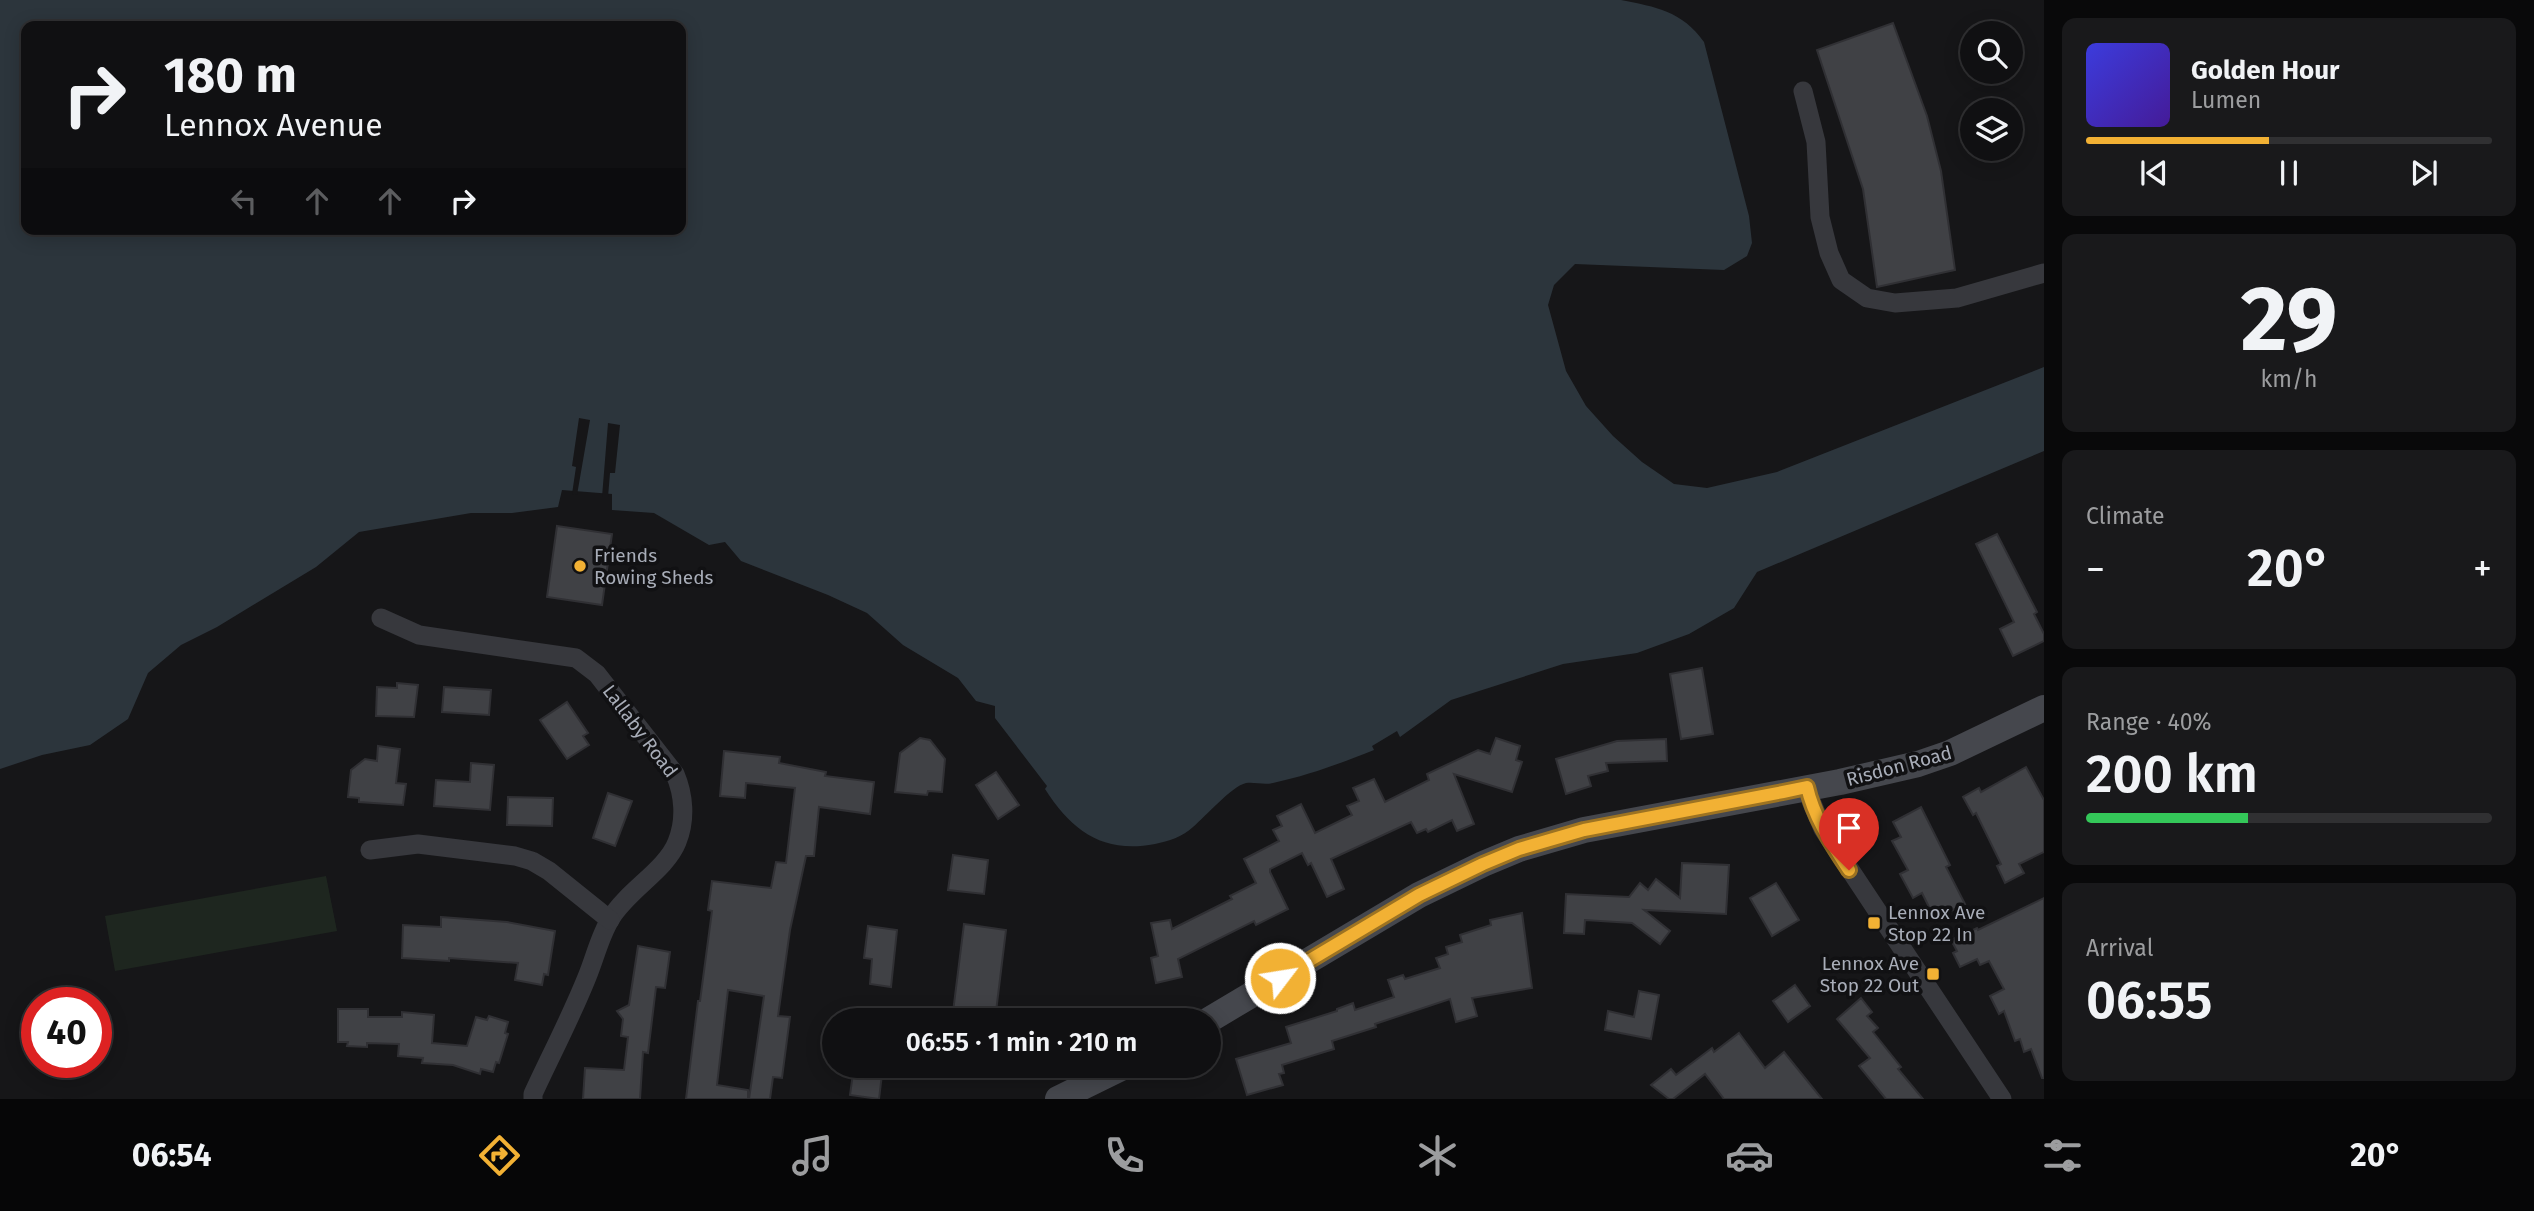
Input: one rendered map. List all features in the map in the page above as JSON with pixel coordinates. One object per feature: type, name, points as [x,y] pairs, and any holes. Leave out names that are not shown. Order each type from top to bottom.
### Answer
[{"type":"street","points":[[1803,92],[1816,142],[1821,217],[1829,253],[1841,280],[1867,298],[1895,303],[1957,298],[2044,273]]},
{"type":"street","name":"Lallaby Road","points":[[381,618],[419,635],[576,658],[597,674],[675,774],[680,786],[683,813],[677,843],[670,854],[623,901],[610,920],[587,979],[533,1099]]},
{"type":"street","name":"Risdon Road","points":[[1221,1013],[1419,895],[1519,849],[1584,830],[1878,774],[1950,753],[2044,708]]},
{"type":"street","points":[[1807,787],[1823,829],[2002,1099]]},
{"type":"street","points":[[370,850],[418,844],[515,856],[532,861],[549,871],[610,920]]},
{"type":"street","points":[[1058,1099],[1101,1078]]},
{"type":"shaded area","points":[[0,0],[1621,0],[1657,8],[1677,17],[1687,23],[1704,42],[1749,216],[1752,243],[1747,256],[1724,270],[1575,264],[1554,285],[1548,305],[1566,371],[1586,406],[1613,436],[1642,462],[1674,484],[1707,488],[1777,472],[2044,367],[2044,451],[1757,572],[1734,608],[1689,634],[1637,653],[1563,664],[1451,700],[1400,737],[1397,731],[1372,746],[1374,750],[1286,780],[1270,784],[1240,785],[1189,830],[1155,844],[1120,846],[1104,842],[1078,827],[1055,804],[1045,789],[1047,786],[995,718],[995,706],[976,701],[958,678],[903,645],[867,613],[741,561],[725,542],[709,545],[654,513],[612,510],[612,494],[562,490],[558,507],[512,513],[471,513],[359,532],[316,567],[217,627],[181,645],[148,673],[128,719],[90,745],[42,755],[0,769]]},
{"type":"shaded area","points":[[326,876],[337,931],[115,971],[105,916]]},
{"type":"pier","points":[[579,418],[590,420],[577,495],[572,494],[576,467],[572,466]]},
{"type":"pier","points":[[608,423],[620,425],[615,473],[610,473],[608,497],[602,497]]},
{"type":"building","points":[[1893,23],[1927,116],[1941,171],[1955,270],[1877,287],[1863,189],[1817,50]]},
{"type":"building","name":"Friends Rowing Sheds","points":[[557,526],[612,534],[602,605],[547,597]]},
{"type":"building","points":[[1997,534],[2037,612],[2034,614],[2044,634],[2044,641],[2013,656],[2000,629],[2014,622],[1976,544]]},
{"type":"building","points":[[1702,668],[1713,734],[1681,739],[1670,674]]},
{"type":"building","points":[[397,683],[418,685],[414,717],[376,716],[377,687],[397,688]]},
{"type":"building","points":[[444,687],[491,690],[489,715],[442,712]]},
{"type":"building","points":[[567,702],[588,733],[583,736],[589,745],[567,759],[540,720]]},
{"type":"building","points":[[920,738],[930,740],[945,759],[942,792],[928,791],[927,795],[895,792],[900,753]]},
{"type":"building","points":[[1496,738],[1520,746],[1516,760],[1522,762],[1512,792],[1454,774],[1474,824],[1457,831],[1452,820],[1428,832],[1426,829],[1417,833],[1411,822],[1331,859],[1344,889],[1327,897],[1311,863],[1308,865],[1302,853],[1270,869],[1288,909],[1256,925],[1254,921],[1178,959],[1182,977],[1156,983],[1151,958],[1158,956],[1151,923],[1170,920],[1172,929],[1232,899],[1230,896],[1256,883],[1244,859],[1279,841],[1273,830],[1282,826],[1277,816],[1301,804],[1315,833],[1352,815],[1347,806],[1359,801],[1353,788],[1374,779],[1385,802],[1429,780],[1427,774],[1478,750],[1490,754]]},
{"type":"building","points":[[1666,739],[1667,761],[1606,763],[1608,771],[1588,776],[1591,786],[1566,794],[1556,759],[1617,741]]},
{"type":"building","points":[[378,746],[400,749],[396,783],[406,784],[403,805],[359,802],[359,798],[348,797],[351,770],[365,759],[377,761]]},
{"type":"building","points":[[724,751],[780,757],[779,763],[826,772],[825,776],[874,782],[870,814],[819,807],[814,856],[806,856],[790,930],[778,1016],[790,1017],[782,1078],[773,1077],[770,1099],[749,1099],[764,996],[728,990],[717,1085],[748,1090],[748,1099],[686,1099],[712,911],[708,910],[712,881],[771,888],[776,862],[786,863],[795,788],[746,783],[745,798],[720,796]]},
{"type":"building","points":[[471,763],[494,765],[490,810],[434,806],[436,780],[470,782]]},
{"type":"building","points":[[2026,767],[2044,800],[2044,852],[2019,864],[2024,873],[2005,883],[1997,866],[2001,864],[1976,813],[1973,815],[1963,797],[1979,788],[1981,792]]},
{"type":"building","points":[[996,772],[1019,805],[998,819],[976,785]]},
{"type":"building","points":[[608,793],[632,801],[615,846],[593,838]]},
{"type":"building","points":[[508,797],[553,798],[552,826],[507,825]]},
{"type":"building","points":[[1921,807],[1950,865],[1946,867],[1965,904],[1935,919],[1922,893],[1913,898],[1900,874],[1908,870],[1892,841],[1901,837],[1893,822]]},
{"type":"building","points":[[953,855],[988,860],[984,894],[948,890]]},
{"type":"building","points":[[1682,863],[1729,865],[1726,914],[1644,910],[1670,931],[1660,944],[1632,923],[1585,920],[1584,934],[1564,933],[1566,894],[1629,897],[1640,883],[1648,890],[1656,879],[1680,898]]},
{"type":"building","points":[[1776,883],[1799,920],[1772,936],[1750,898]]},
{"type":"building","points":[[2044,898],[2042,1078],[2031,1049],[2024,1052],[2020,1039],[2015,1041],[2004,1011],[1999,1014],[1990,996],[2004,989],[1989,961],[1980,965],[1977,959],[1960,967],[1953,953],[1957,951],[1951,940]]},
{"type":"building","points":[[1522,913],[1532,988],[1472,998],[1477,1016],[1456,1022],[1450,999],[1375,1024],[1376,1027],[1332,1041],[1334,1049],[1282,1065],[1284,1073],[1279,1074],[1283,1085],[1247,1095],[1236,1059],[1291,1043],[1286,1027],[1337,1011],[1353,1003],[1355,1010],[1394,997],[1388,980],[1403,975],[1405,979],[1440,968],[1436,958],[1448,954],[1446,947],[1462,942],[1460,935],[1491,925],[1490,920]]},
{"type":"building","points":[[441,917],[507,922],[555,931],[548,975],[544,974],[542,985],[515,980],[518,963],[402,958],[403,925],[441,927]]},
{"type":"building","points":[[964,924],[1006,930],[996,1008],[954,1008]]},
{"type":"building","points":[[868,926],[897,930],[891,987],[870,984],[872,959],[864,958]]},
{"type":"building","points":[[638,946],[670,952],[665,988],[656,987],[648,1053],[643,1052],[640,1099],[583,1099],[585,1068],[624,1070],[628,1037],[621,1036],[623,1019],[617,1011],[629,1005]]},
{"type":"building","points":[[1795,985],[1810,1006],[1788,1022],[1773,1001]]},
{"type":"building","points":[[1639,991],[1659,995],[1651,1039],[1605,1030],[1608,1011],[1634,1017]]},
{"type":"building","points":[[1861,998],[1872,1012],[1867,1016],[1878,1028],[1873,1032],[1923,1099],[1886,1099],[1859,1066],[1870,1058],[1837,1019]]},
{"type":"building","points":[[338,1009],[368,1009],[368,1017],[402,1017],[402,1012],[434,1015],[432,1043],[467,1046],[476,1017],[487,1020],[489,1016],[508,1022],[505,1033],[508,1034],[499,1063],[496,1062],[493,1072],[481,1069],[480,1074],[453,1065],[422,1063],[423,1058],[398,1056],[399,1044],[367,1043],[367,1047],[347,1046],[348,1042],[338,1042]]},
{"type":"building","points":[[1739,1033],[1765,1068],[1784,1052],[1822,1099],[1724,1099],[1705,1074],[1673,1099],[1669,1099],[1651,1085],[1671,1069],[1676,1075],[1712,1048],[1714,1052]]},
{"type":"building","points":[[852,1078],[882,1078],[879,1099],[850,1095]]},
{"type":"place","name":"Friends Rowing Sheds","points":[[580,566]]},
{"type":"place","name":"Lennox Ave Stop 22 In","points":[[1874,923]]},
{"type":"place","name":"Lennox Ave Stop 22 Out","points":[[1933,974]]},
{"type":"route","points":[[1280,978],[1419,895],[1519,849],[1584,830],[1807,787],[1823,829],[1849,870]]}]
